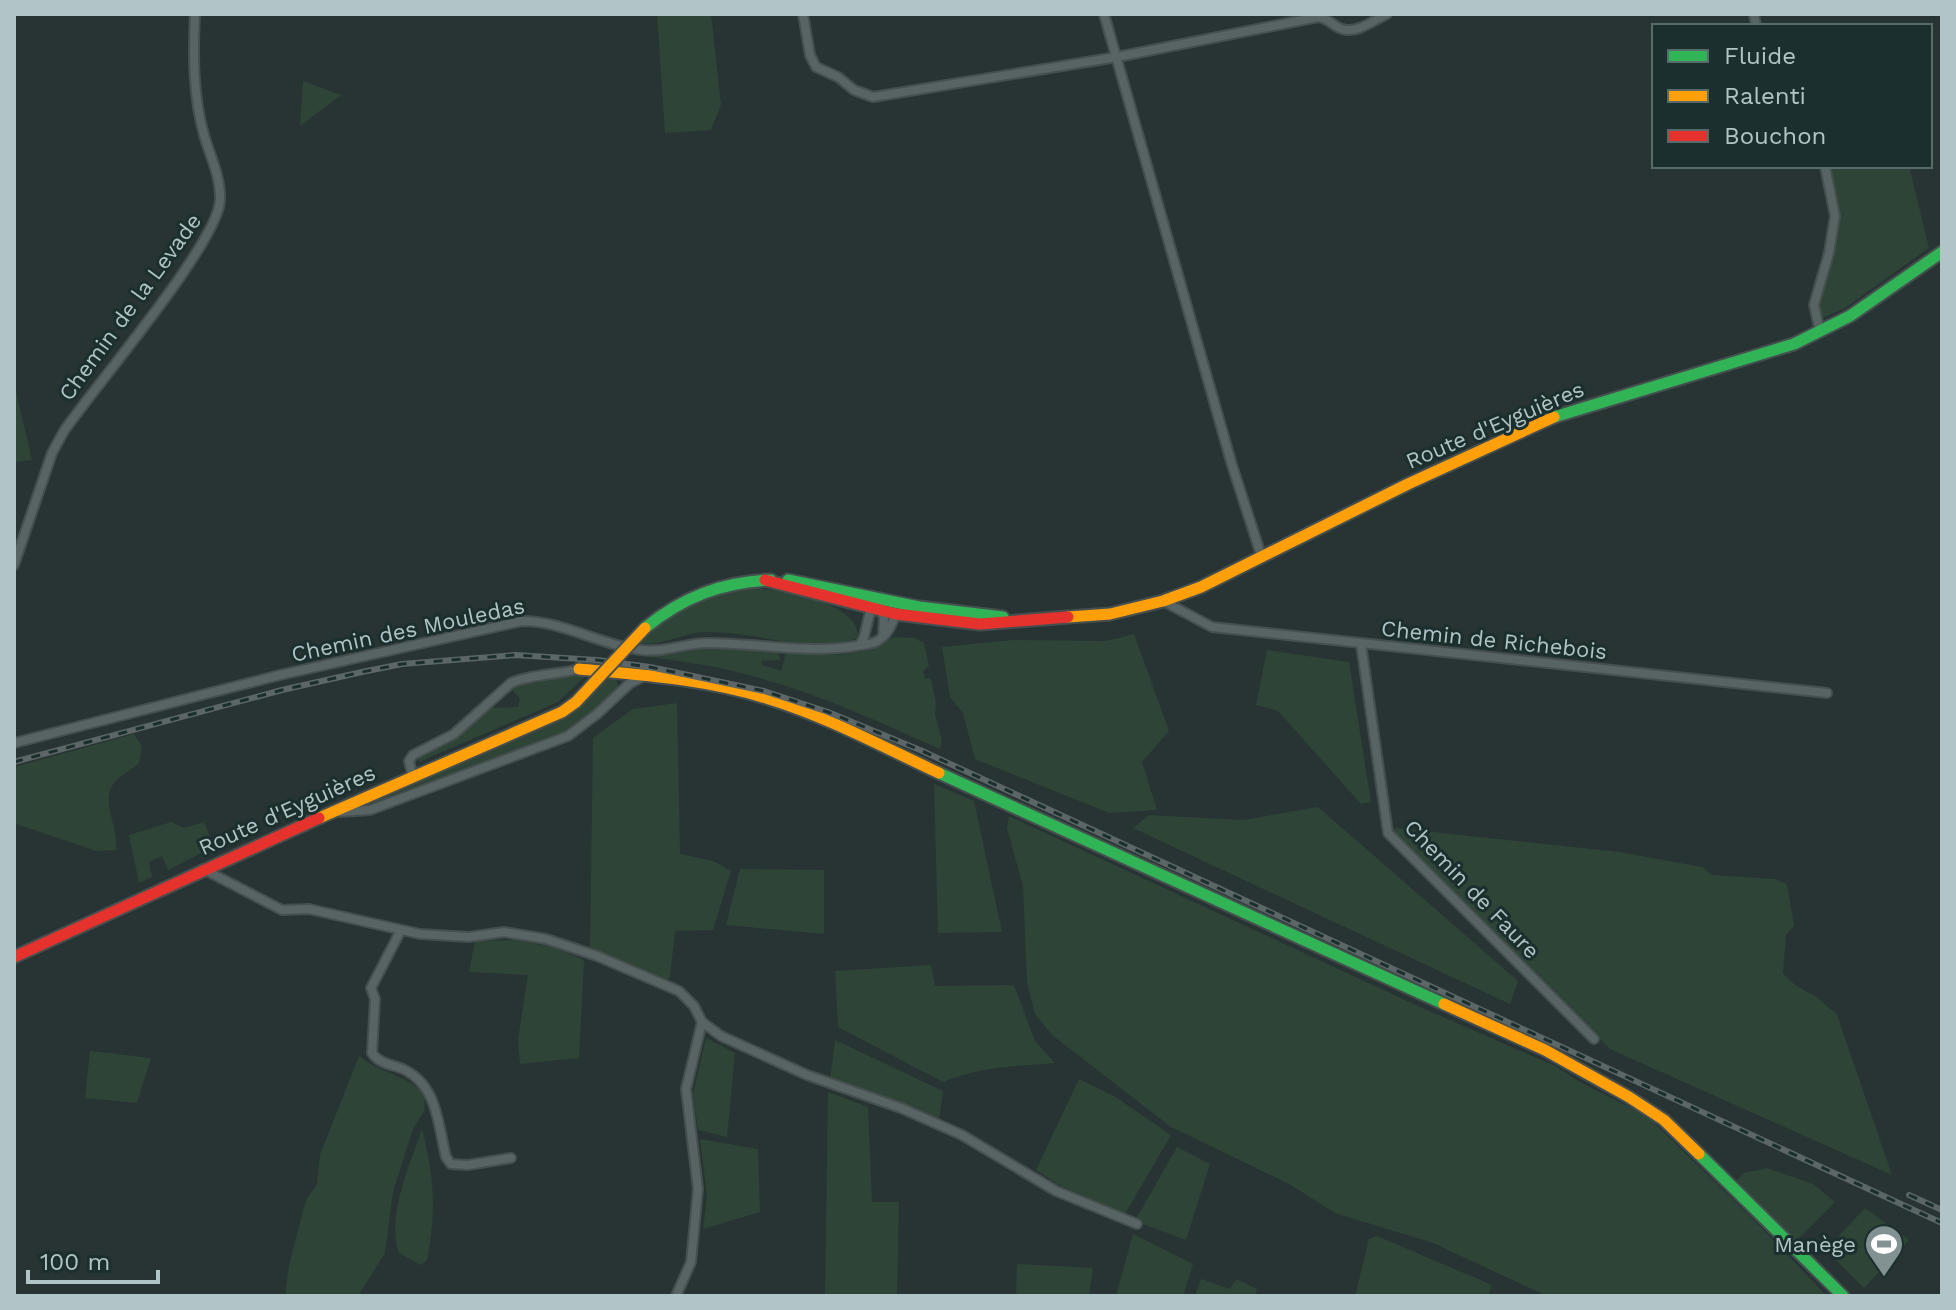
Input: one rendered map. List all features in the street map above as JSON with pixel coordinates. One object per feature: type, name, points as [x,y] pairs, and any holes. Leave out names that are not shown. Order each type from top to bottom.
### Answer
[{"type":"main road","name":"Route d'Eyguières","points":[[14,957],[203,869],[562,712],[576,702],[645,628],[687,597],[739,580],[791,580],[876,605],[896,614],[980,624],[1110,614],[1163,601],[1201,587],[1432,472],[1554,417],[1759,356],[1820,332],[1874,301],[1942,252]]},
{"type":"main road","name":"Route d'Eyguières","points":[[876,605],[1057,620]]},
{"type":"main road","points":[[579,669],[604,666],[703,683],[764,697],[801,710],[1553,1054],[1664,1120],[1843,1296]]},
{"type":"street","name":"Chemin de la Levade","points":[[14,565],[52,453],[64,431],[185,269],[217,218],[221,202],[220,185],[194,90],[195,14]]},
{"type":"street","points":[[803,14],[810,55],[816,67],[838,77],[854,90],[873,97],[1117,57],[1318,17],[1328,18],[1342,29],[1357,29],[1387,14]]},
{"type":"street","points":[[1104,14],[1232,465],[1262,558]]},
{"type":"street","points":[[1820,332],[1814,305],[1829,253],[1835,216],[1826,168]]},
{"type":"street","name":"Chemin de Richebois","points":[[1163,601],[1212,627],[1827,693]]},
{"type":"street","points":[[876,605],[883,637]]},
{"type":"street","points":[[860,645],[876,605]]},
{"type":"street","points":[[883,637],[896,614]]},
{"type":"street","name":"Chemin des Mouledas","points":[[14,743],[280,675],[522,621],[557,624],[612,645],[658,651],[701,643],[833,650],[872,644],[883,637]]},
{"type":"street","name":"Chemin de Faure","points":[[1361,644],[1388,833],[1594,1039]]},
{"type":"street","points":[[413,777],[409,761],[413,755],[454,734],[511,683],[522,678],[547,677],[579,669]]},
{"type":"street","points":[[330,813],[370,810],[568,736],[629,684],[648,674]]},
{"type":"street","points":[[203,869],[282,910],[309,909],[420,934],[469,937],[504,932],[546,939],[597,956],[679,991],[694,1006],[702,1022],[721,1036],[807,1075],[886,1103],[962,1135],[1056,1191],[1137,1224]]},
{"type":"street","points":[[401,930],[371,988],[375,999],[372,1053],[382,1062],[409,1072],[430,1094],[446,1157],[451,1164],[468,1165],[511,1158]]},
{"type":"street","points":[[676,1296],[691,1262],[698,1189],[686,1089],[702,1022]]},
{"type":"green space","points":[[657,14],[711,14],[721,105],[711,130],[665,133]]},
{"type":"green space","points":[[303,81],[341,95],[300,126]]},
{"type":"green space","points":[[1829,168],[1909,168],[1929,248],[1845,308],[1822,318],[1817,300],[1836,235],[1837,206]]},
{"type":"green space","points":[[14,383],[32,460],[14,462]]},
{"type":"green space","points":[[746,588],[775,590],[829,605],[854,623],[858,635],[855,639],[818,644],[706,632],[656,643],[640,643],[651,631],[688,606],[715,595]]},
{"type":"green space","points":[[1134,634],[1169,731],[1142,762],[1157,810],[1109,813],[975,759],[963,713],[950,697],[942,647],[1013,640],[1106,641]]},
{"type":"green space","points":[[894,637],[914,638],[924,643],[929,666],[923,671],[925,678],[931,679],[942,741],[940,749],[848,709],[777,683],[724,669],[638,655],[670,655],[720,645],[777,652],[781,660],[762,661],[762,665],[781,671],[786,653],[839,655],[870,650]]},
{"type":"green space","points":[[1267,650],[1349,662],[1371,802],[1361,804],[1278,711],[1256,705]]},
{"type":"green space","points":[[571,674],[588,674],[558,702],[419,762],[418,756],[457,737],[491,708],[518,707],[520,698],[511,689]]},
{"type":"green space","points":[[610,677],[615,677],[618,684],[610,700],[564,734],[364,805],[551,723],[583,703]]},
{"type":"green space","points":[[677,703],[680,854],[713,861],[731,871],[713,930],[675,931],[670,977],[666,982],[590,947],[593,738],[633,709]]},
{"type":"green space","points":[[134,734],[142,747],[139,763],[119,777],[110,790],[109,806],[116,850],[96,851],[14,823],[14,767]]},
{"type":"green space","points":[[934,784],[974,801],[1002,932],[938,933]]},
{"type":"green space","points":[[1318,807],[1518,981],[1510,1004],[1133,828],[1149,815],[1243,820]]},
{"type":"green space","points":[[1009,816],[1420,1007],[1555,1066],[1647,1116],[1827,1296],[1547,1296],[1433,1243],[1335,1213],[1291,1185],[1171,1127],[1052,1035],[1035,1014],[1027,983],[1023,886],[1007,828]]},
{"type":"green space","points":[[171,822],[184,828],[204,822],[212,842],[206,844],[207,850],[168,870],[162,856],[149,862],[152,877],[139,883],[129,835]]},
{"type":"green space","points":[[1396,828],[1619,852],[1702,867],[1712,875],[1774,879],[1787,884],[1794,926],[1786,935],[1783,973],[1836,1012],[1892,1175],[1610,1049],[1392,831]]},
{"type":"green space","points":[[740,869],[824,870],[824,934],[726,925]]},
{"type":"green space","points":[[515,940],[552,947],[584,960],[579,1058],[520,1064],[518,1040],[528,975],[469,972],[475,941]]},
{"type":"green space","points":[[931,965],[935,986],[1014,985],[1035,1041],[1055,1063],[984,1070],[943,1082],[838,1027],[835,971]]},
{"type":"green space","points":[[706,1038],[735,1053],[727,1137],[698,1130],[693,1094]]},
{"type":"green space","points":[[835,1040],[943,1091],[939,1119],[830,1080]]},
{"type":"green space","points":[[90,1051],[151,1058],[137,1103],[85,1098]]},
{"type":"green space","points":[[359,1056],[410,1082],[425,1094],[424,1111],[413,1129],[393,1192],[385,1253],[358,1296],[285,1296],[289,1265],[306,1200],[317,1184],[320,1155]]},
{"type":"green space","points":[[1079,1079],[1114,1096],[1171,1135],[1125,1214],[1059,1185],[1036,1170]]},
{"type":"green space","points":[[828,1092],[868,1107],[872,1202],[899,1202],[897,1296],[825,1296]]},
{"type":"green space","points":[[422,1129],[433,1210],[427,1260],[421,1265],[399,1253],[395,1223],[401,1191]]},
{"type":"green space","points":[[700,1139],[758,1149],[760,1212],[703,1229],[707,1196]]},
{"type":"green space","points":[[1177,1147],[1210,1164],[1186,1240],[1135,1221]]},
{"type":"green space","points":[[1767,1168],[1813,1184],[1835,1202],[1797,1240],[1736,1181],[1744,1173]]},
{"type":"green space","points":[[1865,1208],[1909,1240],[1864,1288],[1826,1250]]},
{"type":"green space","points":[[1133,1234],[1193,1264],[1183,1296],[1116,1296]]},
{"type":"green space","points":[[1377,1236],[1492,1285],[1488,1296],[1355,1296],[1369,1239]]},
{"type":"green space","points":[[1017,1264],[1093,1268],[1089,1296],[1016,1296]]},
{"type":"green space","points":[[1201,1279],[1230,1289],[1236,1279],[1257,1289],[1255,1296],[1195,1296]]},
{"type":"railway","points":[[14,762],[282,690],[402,664],[515,655],[597,660],[650,667],[764,691],[828,712],[920,750],[1942,1223]]},
{"type":"railway","points":[[1909,1195],[1942,1210]]},
{"type":"traffic: fast","points":[[1554,417],[1794,344],[1850,316],[1942,252]]},
{"type":"traffic: fast","points":[[645,628],[674,608],[704,593],[736,584],[771,580]]},
{"type":"traffic: fast","points":[[788,580],[919,607],[1003,617]]},
{"type":"traffic: fast","points":[[939,773],[1444,1004]]},
{"type":"traffic: fast","points":[[1699,1154],[1843,1296]]},
{"type":"traffic: slow","points":[[1068,617],[1110,614],[1163,601],[1201,587],[1408,484],[1554,417]]},
{"type":"traffic: slow","points":[[576,702],[645,628]]},
{"type":"traffic: slow","points":[[579,669],[697,682],[766,698],[832,723],[939,773]]},
{"type":"traffic: slow","points":[[319,818],[562,712],[576,702]]},
{"type":"traffic: slow","points":[[1444,1004],[1545,1050],[1629,1097],[1664,1120],[1699,1154]]},
{"type":"traffic: jam","points":[[765,580],[896,614],[980,624],[1068,617]]},
{"type":"traffic: jam","points":[[14,957],[319,818]]},
{"type":"place","name":"Manège","points":[[1884,1278]]}]
